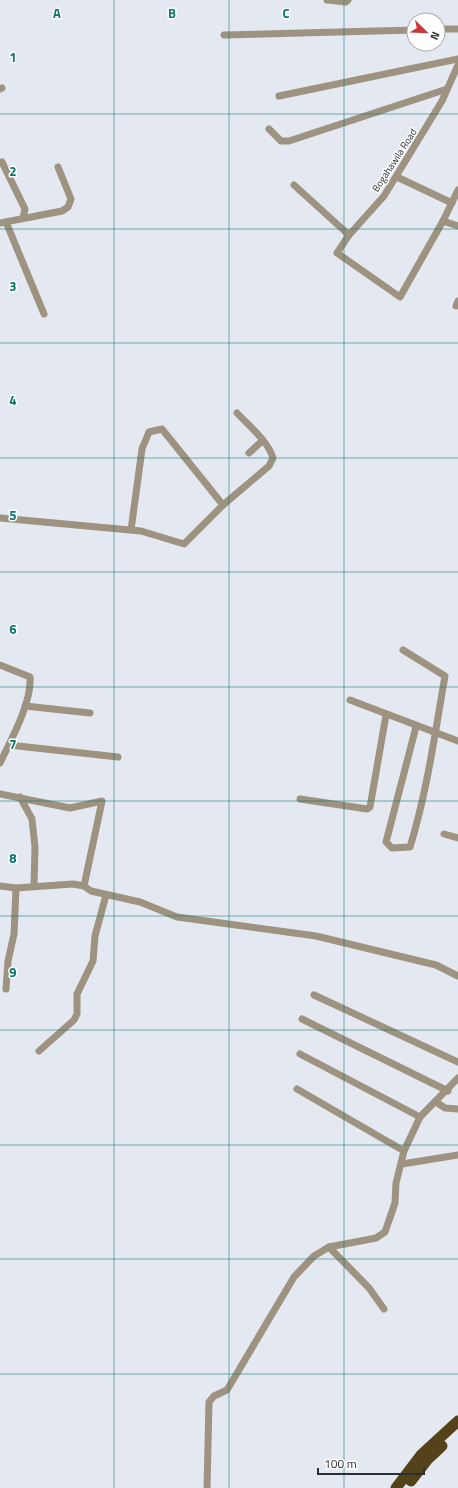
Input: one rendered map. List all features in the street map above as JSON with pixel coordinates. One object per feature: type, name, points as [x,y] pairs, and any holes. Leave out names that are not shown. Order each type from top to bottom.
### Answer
[{"type":"highway","points":[[396,1488],[422,1455],[458,1421]]},
{"type":"highway","points":[[405,1488],[428,1459],[458,1431]]},
{"type":"street","points":[[327,0],[346,2],[348,0]]},
{"type":"street","points":[[446,29],[458,29]]},
{"type":"street","points":[[224,35],[406,30]]},
{"type":"street","points":[[279,96],[458,59]]},
{"type":"street","name":"Bogahawila Road","points":[[443,221],[400,297],[336,252],[384,196],[397,177],[442,102],[458,65]]},
{"type":"street","points":[[269,129],[281,141],[289,141],[447,89]]},
{"type":"street","points":[[2,162],[25,209],[24,218]]},
{"type":"street","points":[[44,314],[3,223],[62,211],[68,207],[70,199],[58,166]]},
{"type":"street","points":[[397,177],[452,203]]},
{"type":"street","points":[[294,184],[349,235]]},
{"type":"street","points":[[458,190],[443,221],[458,226]]},
{"type":"street","points":[[0,518],[141,531],[184,544],[223,505],[271,462],[273,458],[272,453],[237,413]]},
{"type":"street","points":[[131,530],[142,449],[150,432],[162,429],[223,505]]},
{"type":"street","points":[[249,453],[262,441]]},
{"type":"street","points":[[403,650],[445,676],[418,822],[410,848],[392,848],[386,842],[416,727]]},
{"type":"street","points":[[0,665],[30,677],[31,688],[9,745],[0,763]]},
{"type":"street","points":[[350,700],[416,727],[458,741]]},
{"type":"street","points":[[25,706],[90,713]]},
{"type":"street","points":[[300,799],[367,809],[370,807],[386,715]]},
{"type":"street","points":[[9,745],[118,757]]},
{"type":"street","points":[[0,794],[70,808],[102,801],[84,886]]},
{"type":"street","points":[[20,797],[32,819],[35,847],[34,886]]},
{"type":"street","points":[[444,834],[458,838]]},
{"type":"street","points":[[0,886],[16,888],[73,884],[84,886],[91,892],[140,902],[178,916],[316,936],[436,965],[458,976]]},
{"type":"street","points":[[6,989],[8,962],[14,934],[16,888]]},
{"type":"street","points":[[39,1051],[74,1020],[77,1014],[77,994],[93,961],[94,936],[106,895]]},
{"type":"street","points":[[314,995],[458,1062]]},
{"type":"street","points":[[302,1020],[448,1091]]},
{"type":"street","points":[[300,1054],[420,1117]]},
{"type":"street","points":[[207,1488],[209,1402],[214,1396],[227,1390],[294,1277],[314,1256],[329,1247],[376,1238],[385,1232],[395,1203],[396,1182],[402,1164],[404,1151],[420,1117],[448,1091],[458,1078]]},
{"type":"street","points":[[297,1089],[404,1151]]},
{"type":"street","points":[[436,1102],[445,1108],[458,1109]]},
{"type":"street","points":[[402,1164],[458,1155]]},
{"type":"street","points":[[329,1247],[369,1288],[384,1309]]}]
